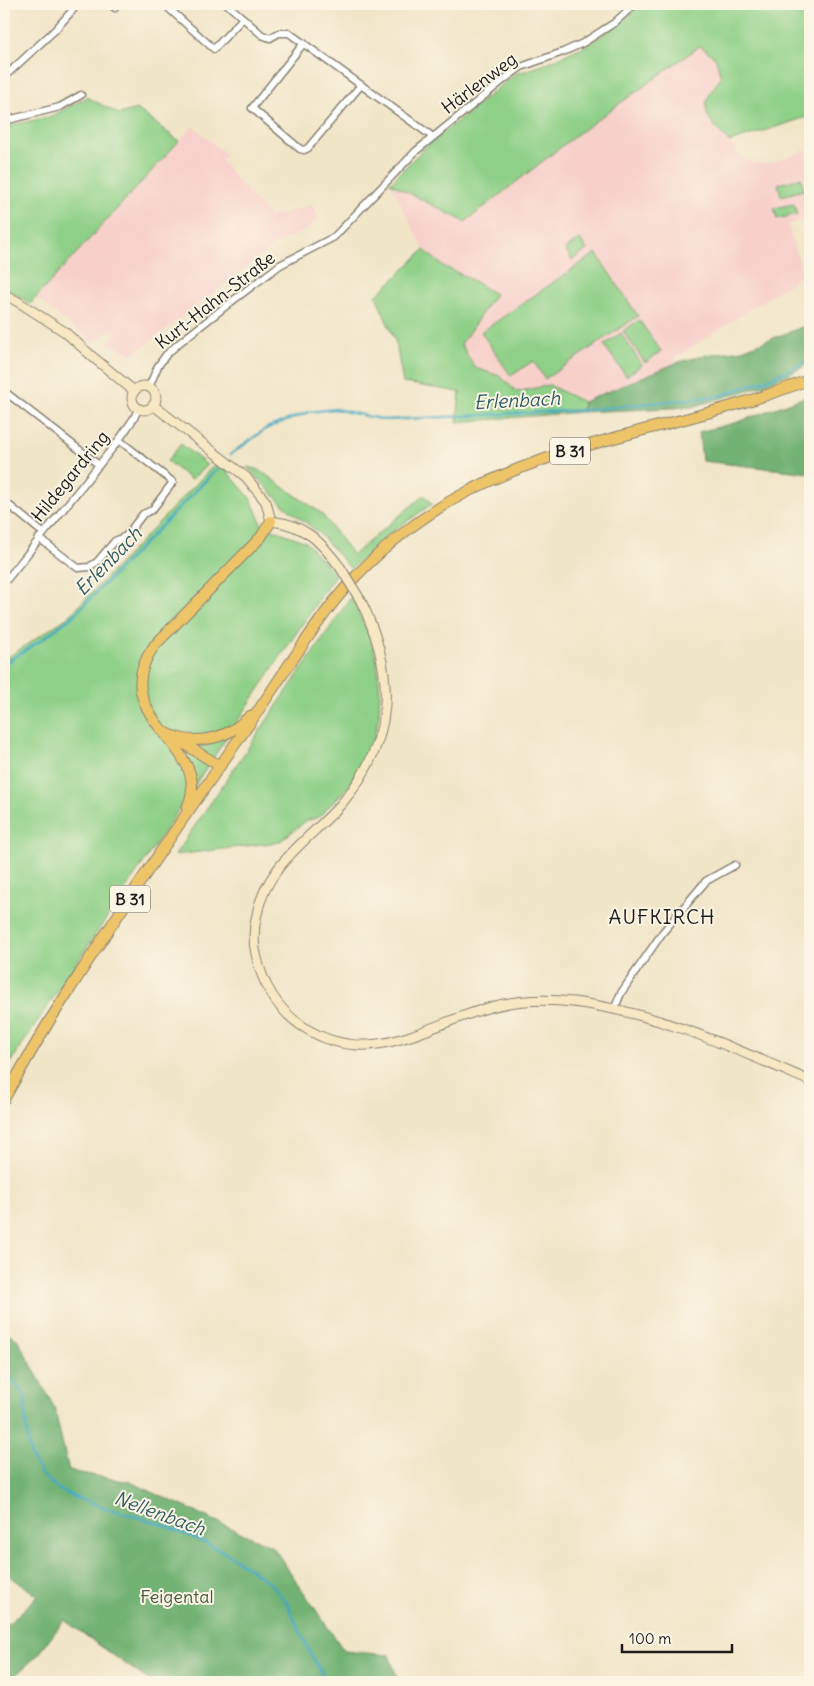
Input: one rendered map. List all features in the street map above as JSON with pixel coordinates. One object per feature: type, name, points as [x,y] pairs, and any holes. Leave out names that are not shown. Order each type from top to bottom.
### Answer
[{"type":"main road","name":"B 31","points":[[4,1099],[49,1022],[176,829],[323,616],[356,576],[394,541],[442,506],[486,482],[534,463],[608,440],[751,401],[810,379]]},
{"type":"main road","points":[[176,829],[188,804],[192,786],[189,768],[170,738],[147,711],[142,697],[142,674],[150,652],[171,628],[261,537],[271,521]]},
{"type":"main road","points":[[170,738],[192,740],[217,737],[235,729],[262,706]]},
{"type":"main road","points":[[170,738],[218,768]]},
{"type":"street","points":[[4,77],[55,30],[78,4]]},
{"type":"street","points":[[168,4],[166,6],[214,49],[243,18]]},
{"type":"street","points":[[227,4],[262,35],[270,38],[279,33],[289,33],[433,137]]},
{"type":"street","name":"Härlenweg","points":[[379,188],[416,151],[500,82],[521,67],[583,43],[614,23],[635,4]]},
{"type":"street","points":[[304,43],[252,108],[300,149],[308,148],[360,85]]},
{"type":"street","points":[[4,121],[60,107],[81,94]]},
{"type":"street","name":"Kurt-Hahn-Straße","points":[[149,387],[158,366],[166,355],[179,343],[280,265],[334,236],[379,188]]},
{"type":"street","points":[[4,294],[65,332],[134,391]]},
{"type":"street","points":[[142,386],[149,387],[156,396],[153,405],[146,410],[138,409],[132,402],[134,391],[142,386]]},
{"type":"street","points":[[4,391],[99,466]]},
{"type":"street","points":[[153,405],[246,477],[266,502],[271,521],[294,525],[308,532],[325,548],[340,567],[361,601],[375,633],[383,664],[384,718],[374,753],[361,776],[342,802],[287,857],[270,878],[259,902],[255,926],[255,951],[261,974],[271,995],[287,1014],[313,1033],[332,1042],[355,1046],[383,1044],[412,1036],[494,1006],[523,1001],[573,1002],[614,1010],[693,1032],[810,1081]]},
{"type":"street","name":"Hildegardring","points":[[4,583],[41,535],[99,466],[119,440],[138,409]]},
{"type":"street","points":[[4,501],[78,568],[97,562],[115,541],[126,536],[143,514],[152,510],[173,482],[119,440]]},
{"type":"street","points":[[614,1010],[621,993],[669,925],[706,881],[735,865]]},
{"type":"shaded area","points":[[700,46],[716,58],[721,78],[709,92],[705,107],[710,122],[744,159],[752,163],[770,163],[806,150],[810,166],[810,218],[788,225],[803,275],[675,358],[676,363],[583,402],[549,385],[517,392],[500,376],[475,368],[461,344],[467,277],[443,266],[424,250],[390,183],[465,222],[580,132]]},
{"type":"shaded area","points":[[137,109],[179,141],[193,126],[226,154],[221,161],[271,217],[312,205],[319,219],[305,231],[279,242],[134,354],[108,344],[115,333],[111,330],[93,343],[36,298],[14,285],[119,114]]},
{"type":"green space","points":[[642,4],[810,4],[810,116],[729,142],[714,125],[707,112],[708,97],[721,78],[716,58],[700,46],[580,132],[465,222],[390,183],[423,149],[515,74],[540,66],[587,45],[615,27]]},
{"type":"green space","points":[[87,97],[119,114],[137,109],[179,141],[30,304],[4,289],[4,127],[52,116]]},
{"type":"green space","points":[[801,178],[804,190],[781,196],[778,184]]},
{"type":"green space","points":[[794,204],[797,214],[777,219],[774,208]]},
{"type":"green space","points":[[580,239],[587,250],[572,260],[565,249]]},
{"type":"green space","points":[[424,250],[443,266],[467,277],[495,294],[461,344],[475,368],[500,376],[517,392],[549,385],[583,402],[582,412],[457,422],[460,392],[403,383],[396,343],[376,296]]},
{"type":"green space","points":[[596,253],[638,316],[545,379],[533,361],[511,376],[481,332]]},
{"type":"green space","points":[[639,320],[661,351],[645,363],[623,331]]},
{"type":"green space","points":[[810,324],[810,364],[762,386],[692,407],[582,412],[583,402],[676,363],[705,355],[742,350]]},
{"type":"green space","points":[[621,333],[642,365],[626,376],[604,345]]},
{"type":"green space","points":[[810,395],[810,473],[702,461],[699,432],[738,422]]},
{"type":"green space","points":[[181,444],[207,465],[191,480],[167,461]]},
{"type":"green space","points":[[218,461],[251,499],[262,525],[306,542],[335,575],[4,1072],[4,660],[68,617]]},
{"type":"green space","points":[[247,467],[259,470],[321,513],[353,555],[424,495],[432,504],[389,534],[351,569],[319,533],[283,505]]},
{"type":"green space","points":[[351,597],[369,635],[377,660],[380,692],[379,715],[373,743],[348,787],[319,817],[306,821],[279,842],[175,855]]},
{"type":"green space","name":"Feigental","points":[[4,1330],[18,1340],[54,1407],[69,1471],[130,1482],[273,1547],[344,1651],[389,1655],[399,1682],[151,1682],[64,1620],[39,1654],[8,1682],[4,1682],[4,1628],[38,1596],[4,1572]]},
{"type":"waterway","name":"Erlenbach","points":[[231,454],[267,428],[309,412],[335,409],[385,420],[584,410],[719,396],[771,378],[810,360]]},
{"type":"waterway","name":"Erlenbach","points":[[4,664],[40,641],[73,616],[222,464]]},
{"type":"waterway","name":"Nellenbach","points":[[4,1368],[25,1397],[30,1454],[41,1474],[58,1489],[77,1498],[161,1524],[226,1553],[270,1583],[287,1603],[310,1653],[327,1682]]},
{"type":"district","name":"AUFKIRCH","points":[[662,916]]}]
